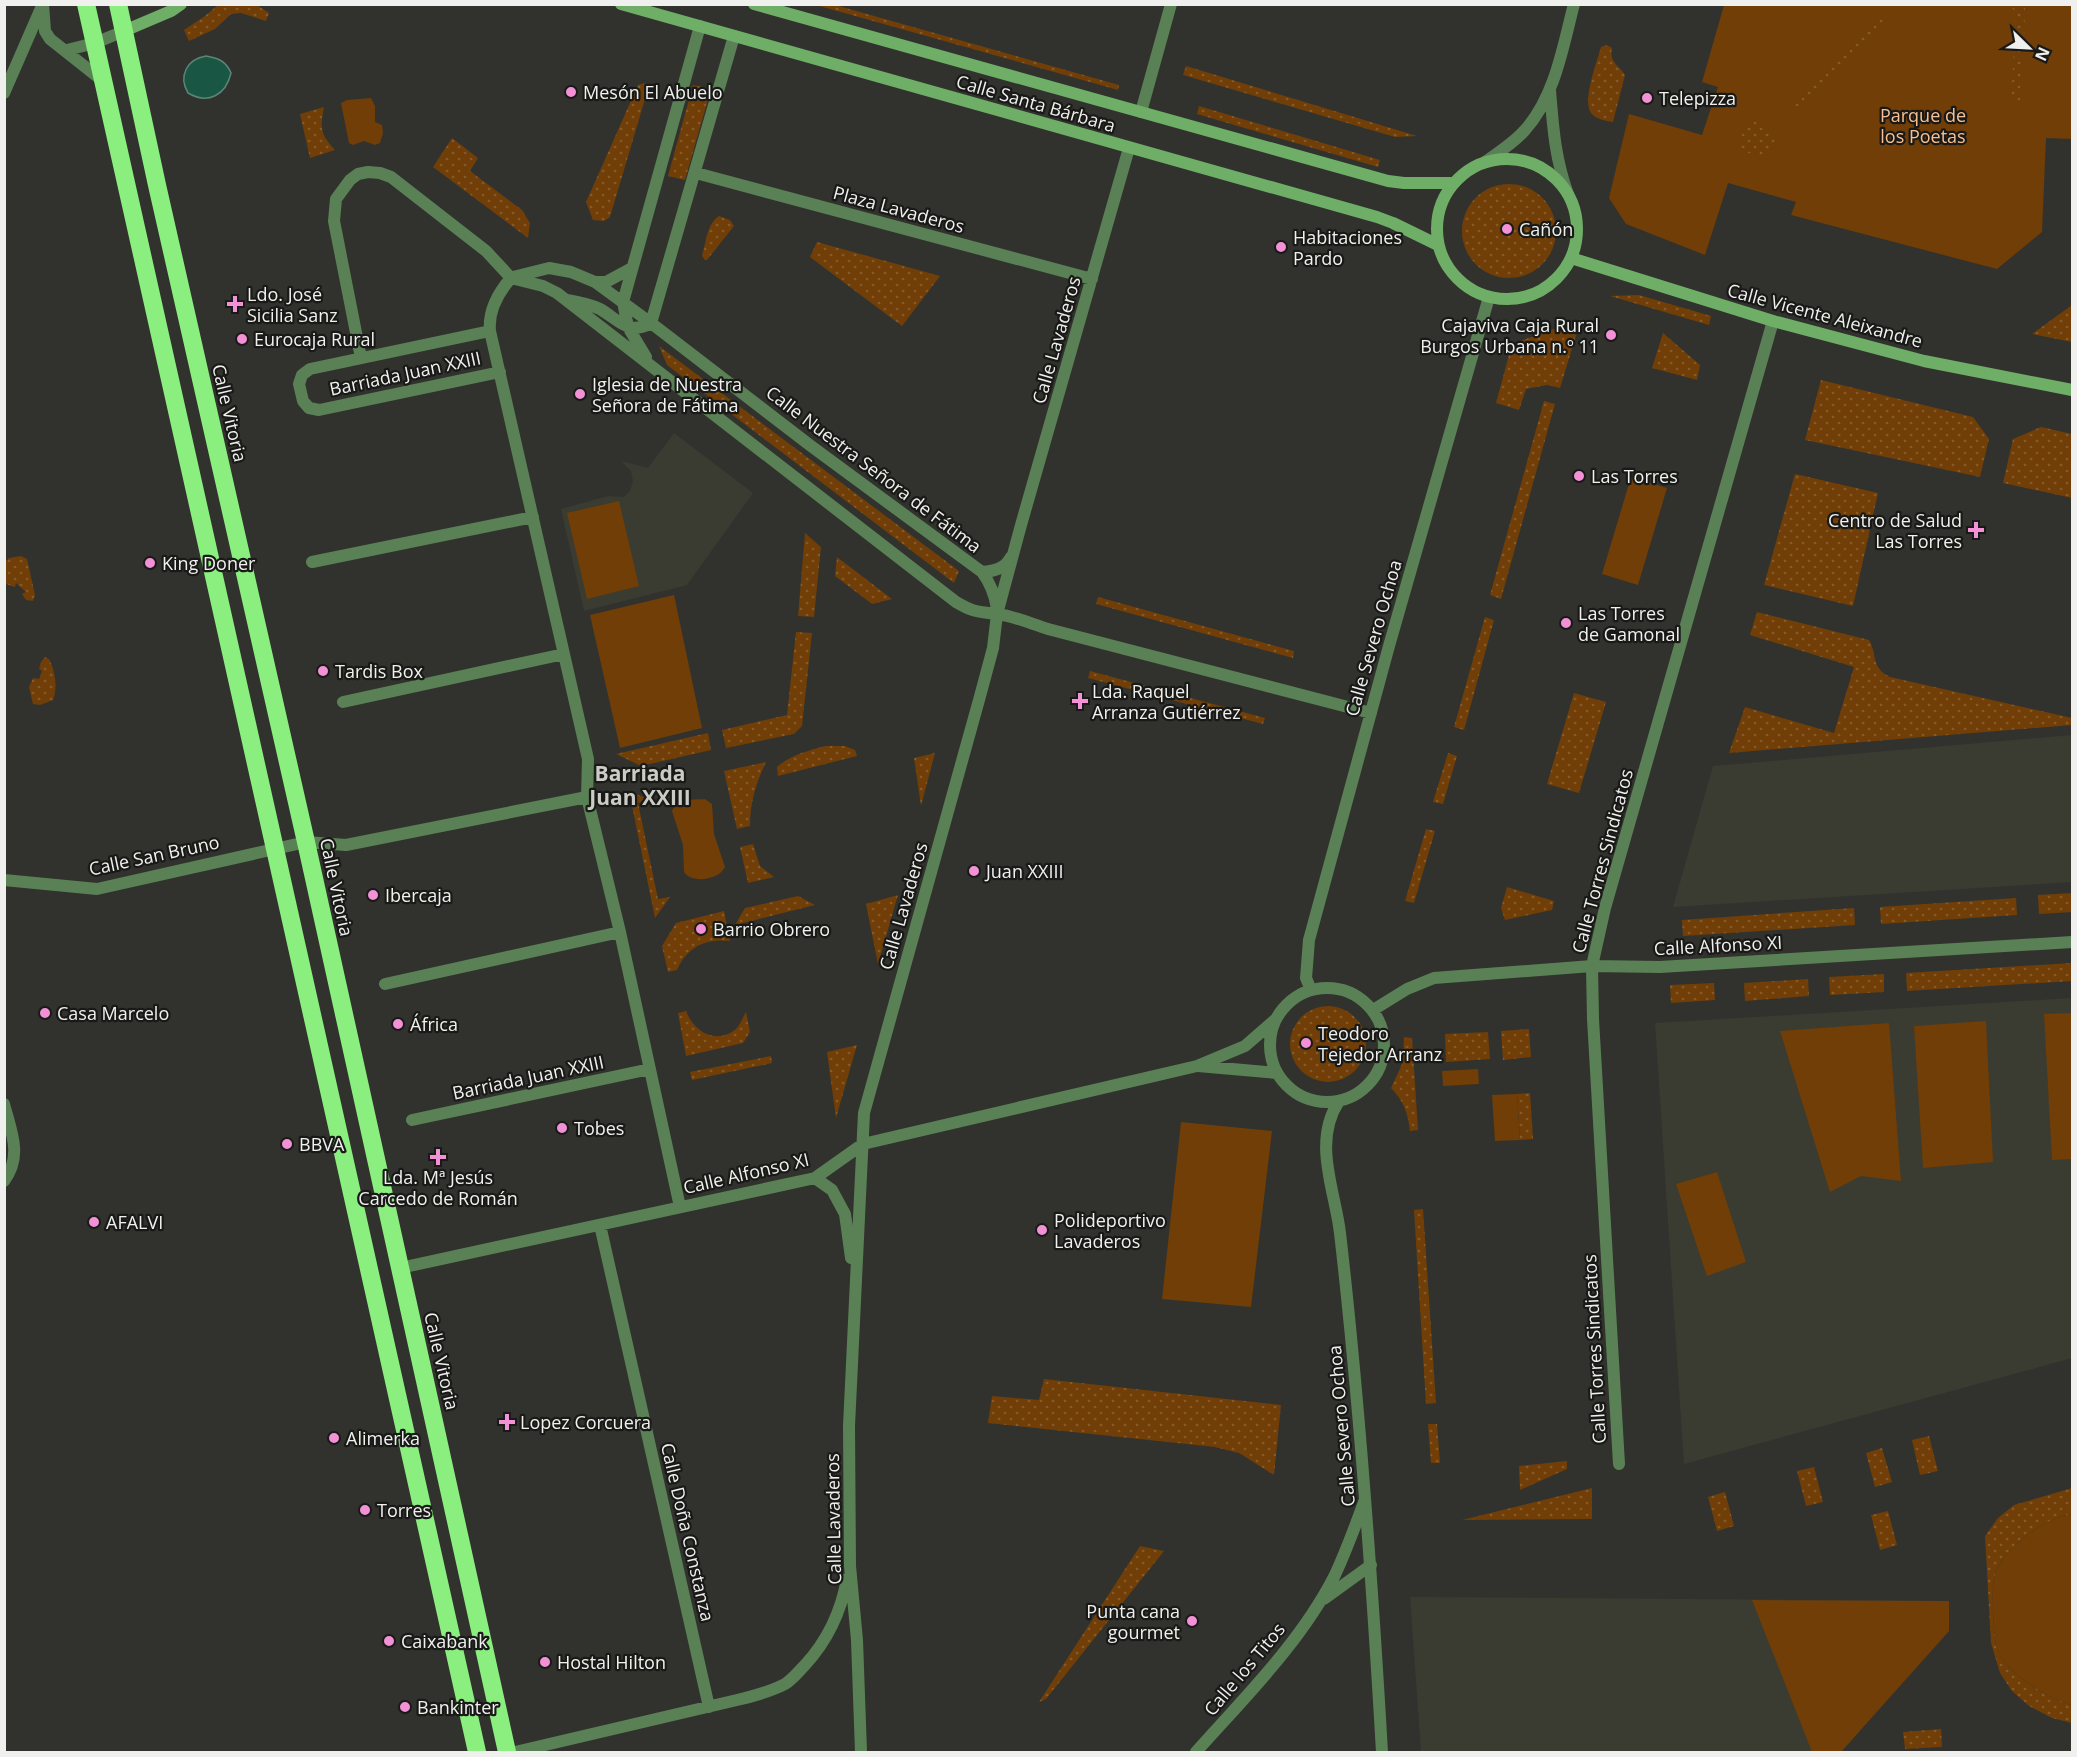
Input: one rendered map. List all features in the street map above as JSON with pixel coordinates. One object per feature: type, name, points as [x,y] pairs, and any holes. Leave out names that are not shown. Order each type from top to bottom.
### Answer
[{"type":"highway","points":[[86,4],[477,1752]]},
{"type":"highway","name":"Calle Vitoria","points":[[118,4],[156,185],[306,842],[507,1752]]},
{"type":"main road","points":[[124,31],[181,4]]},
{"type":"main road","name":"Calle Santa Bárbara","points":[[621,4],[1377,217],[1438,245]]},
{"type":"main road","name":"Calle Santa Bárbara","points":[[754,4],[1388,181],[1453,183]]},
{"type":"main road","points":[[1509,158],[1530,162],[1551,174],[1568,194],[1577,222],[1577,237],[1571,258],[1556,278],[1544,289],[1532,294],[1512,299],[1489,297],[1462,283],[1443,259],[1438,245],[1438,213],[1443,198],[1453,183],[1464,173],[1485,162],[1509,158]]},
{"type":"main road","name":"Calle Vicente Aleixandre","points":[[1571,258],[1773,321],[1924,361],[2073,390]]},
{"type":"street","points":[[42,4],[45,31],[50,39],[67,50],[104,82]]},
{"type":"street","points":[[4,93],[42,4]]},
{"type":"street","points":[[1141,112],[1171,4]]},
{"type":"street","points":[[1485,162],[1511,145],[1526,130],[1550,89],[1574,4]]},
{"type":"street","points":[[652,366],[628,327],[623,302],[700,26]]},
{"type":"street","points":[[67,50],[96,43],[124,31]]},
{"type":"street","points":[[566,300],[583,302],[628,327],[641,328],[651,323],[735,36]]},
{"type":"street","points":[[1550,89],[1555,150],[1568,194]]},
{"type":"street","name":"Calle Lavaderos","points":[[982,572],[997,570],[1010,561],[1129,148]]},
{"type":"street","name":"Barriada Juan XXIII","points":[[361,358],[334,220],[336,199],[350,180],[358,174],[368,172],[391,177],[486,252],[510,278],[493,306],[489,322],[490,331],[588,759],[587,797],[620,932],[680,1207]]},
{"type":"street","name":"Plaza Lavaderos","points":[[696,173],[1092,279]]},
{"type":"street","name":"Calle Nuestra Señora de Fátima","points":[[510,278],[549,268],[571,272],[595,282],[982,572],[991,584],[996,598],[997,614]]},
{"type":"street","points":[[595,282],[606,282],[632,268]]},
{"type":"street","points":[[510,278],[543,286],[566,300],[956,602],[971,610],[985,614],[997,614],[1371,713]]},
{"type":"street","name":"Calle Severo Ochoa","points":[[1311,990],[1306,978],[1309,940],[1489,297]]},
{"type":"street","name":"Calle Torres Sindicatos","points":[[1619,1464],[1592,966],[1605,908],[1773,321]]},
{"type":"street","name":"Barriada Juan XXIII","points":[[490,331],[310,369],[302,375],[299,384],[303,401],[309,408],[319,410],[500,372]]},
{"type":"street","points":[[312,562],[533,518]]},
{"type":"street","name":"Calle Lavaderos","points":[[861,1752],[857,1640],[850,1566],[849,1426],[855,1286],[867,1104],[993,648],[997,614],[1016,541]]},
{"type":"street","points":[[343,702],[564,654]]},
{"type":"street","points":[[306,842],[345,845],[587,797]]},
{"type":"street","name":"Calle San Bruno","points":[[7,882],[97,889],[306,842]]},
{"type":"street","points":[[385,984],[620,932]]},
{"type":"street","name":"Calle Alfonso XI","points":[[1373,1010],[1407,989],[1434,978],[1592,966],[1660,967],[2073,942]]},
{"type":"street","points":[[1335,988],[1349,992],[1363,1000],[1373,1010],[1382,1028],[1385,1044],[1382,1060],[1376,1075],[1366,1088],[1354,1096],[1339,1101],[1319,1103],[1289,1088],[1276,1073],[1270,1055],[1270,1037],[1276,1019],[1296,996],[1311,990],[1335,988]]},
{"type":"street","name":"Calle Alfonso XI","points":[[400,1268],[816,1178],[863,1144],[1197,1066],[1245,1046],[1276,1019]]},
{"type":"street","name":"Calle Alfonso XI","points":[[1197,1066],[1276,1073]]},
{"type":"street","name":"Barriada Juan XXIII","points":[[412,1120],[650,1070]]},
{"type":"street","name":"Calle Severo Ochoa","points":[[1339,1101],[1328,1120],[1326,1159],[1339,1224],[1351,1326],[1371,1565],[1382,1752]]},
{"type":"street","points":[[4,1104],[16,1152],[15,1162],[4,1181]]},
{"type":"street","name":"Calle Lavaderos","points":[[816,1178],[831,1190],[845,1214],[855,1286]]},
{"type":"street","name":"Calle Doña Constanza","points":[[600,1225],[709,1707]]},
{"type":"street","name":"Calle los Titos","points":[[1196,1752],[1289,1645],[1316,1606],[1348,1546],[1365,1499]]},
{"type":"street","name":"Calle los Titos","points":[[1316,1606],[1371,1565]]},
{"type":"street","points":[[515,1752],[761,1694],[792,1679],[820,1648],[832,1627],[844,1596],[850,1566]]},
{"type":"shaded area","points":[[206,56],[221,61],[231,73],[229,81],[220,92],[209,98],[202,98],[188,93],[184,75],[189,65]]},
{"type":"shaded area","points":[[674,433],[753,493],[687,585],[584,611],[561,509],[608,496],[624,497],[630,491],[633,481],[631,471],[621,461],[648,468]]},
{"type":"shaded area","points":[[2072,735],[2072,882],[1673,907],[1713,766]]},
{"type":"shaded area","points":[[2072,998],[2072,1358],[1684,1464],[1655,1023]]},
{"type":"shaded area","points":[[1410,1597],[1949,1601],[1949,1631],[1841,1752],[1421,1752]]},
{"type":"green space","points":[[219,4],[257,5],[269,13],[266,21],[241,13],[231,14],[215,29],[189,41],[184,30]]},
{"type":"green space","points":[[816,5],[835,5],[1119,85],[1118,90]]},
{"type":"green space","name":"Parque de los Poetas","points":[[1724,5],[2072,5],[2072,139],[2046,138],[2042,232],[1997,269],[1791,215],[1796,202],[1728,183],[1705,255],[1626,224],[1609,198],[1629,114],[1702,135],[1718,87],[1702,82]]},
{"type":"green space","points":[[2010,5],[2022,5],[2025,8],[2024,41],[2014,40],[2015,12]]},
{"type":"green space","points":[[1883,13],[1890,19],[1796,113],[1792,104]]},
{"type":"green space","points":[[1607,45],[1612,48],[1613,60],[1625,75],[1613,122],[1595,117],[1591,113],[1588,100],[1601,47]]},
{"type":"green space","points":[[2014,48],[2022,48],[2020,103],[2011,102]]},
{"type":"green space","points":[[1186,66],[1417,136],[1395,137],[1183,75]]},
{"type":"green space","points":[[644,83],[648,85],[648,89],[610,217],[604,221],[593,220],[586,202],[638,85]]},
{"type":"green space","points":[[693,85],[711,89],[685,180],[668,176]]},
{"type":"green space","points":[[371,98],[375,106],[375,122],[382,125],[383,133],[380,143],[375,145],[364,141],[353,145],[349,143],[341,103],[347,100]]},
{"type":"green space","points":[[1199,106],[1380,160],[1378,167],[1197,114]]},
{"type":"green space","points":[[324,107],[322,130],[335,150],[310,158],[300,114]]},
{"type":"green space","points":[[1747,119],[1772,132],[1775,143],[1768,158],[1737,150]]},
{"type":"green space","points":[[452,138],[478,158],[470,171],[522,210],[530,223],[528,238],[433,167]]},
{"type":"green space","points":[[1509,184],[1527,187],[1542,198],[1553,213],[1556,231],[1553,249],[1542,264],[1527,275],[1509,278],[1491,275],[1476,264],[1465,249],[1462,231],[1465,213],[1476,198],[1491,187]]},
{"type":"green space","points":[[719,216],[730,220],[734,226],[705,260],[702,256],[708,234],[712,223]]},
{"type":"green space","points":[[817,242],[940,276],[902,326],[810,257]]},
{"type":"green space","points":[[1639,295],[1711,316],[1709,325],[1610,296]]},
{"type":"green space","points":[[2072,305],[2072,342],[2032,334]]},
{"type":"green space","points":[[1581,319],[1560,388],[1547,385],[1526,389],[1519,410],[1496,403],[1512,344]]},
{"type":"green space","points":[[1663,333],[1700,365],[1697,380],[1652,368]]},
{"type":"green space","points":[[659,346],[959,571],[954,583],[667,365]]},
{"type":"green space","points":[[1821,380],[1973,417],[1989,439],[1980,477],[1805,440]]},
{"type":"green space","points":[[1544,401],[1555,404],[1501,599],[1490,595]]},
{"type":"green space","points":[[2041,427],[2072,434],[2072,498],[2003,483],[2013,439]]},
{"type":"green space","points":[[1795,474],[1878,493],[1853,606],[1764,585]]},
{"type":"green space","points":[[1631,477],[1667,488],[1638,585],[1602,574]]},
{"type":"green space","points":[[619,501],[639,586],[587,599],[567,513]]},
{"type":"green space","points":[[805,533],[821,547],[814,617],[798,616]]},
{"type":"green space","points":[[21,556],[27,559],[35,595],[33,601],[26,600],[22,594],[26,592],[16,583],[15,587],[6,584],[5,562],[9,558]]},
{"type":"green space","points":[[837,557],[892,599],[872,604],[835,576]]},
{"type":"green space","points":[[674,595],[702,728],[620,748],[590,615]]},
{"type":"green space","points":[[1098,597],[1294,651],[1293,658],[1096,604]]},
{"type":"green space","points":[[1757,612],[1869,640],[1877,665],[1890,677],[2072,718],[2072,725],[1729,753],[1745,707],[1834,733],[1854,667],[1750,635]]},
{"type":"green space","points":[[1485,617],[1494,620],[1464,730],[1454,727]]},
{"type":"green space","points":[[796,632],[812,633],[802,726],[794,734],[726,748],[722,730],[787,715]]},
{"type":"green space","points":[[45,657],[49,659],[54,674],[55,695],[53,700],[40,705],[33,704],[29,687],[33,678],[39,679],[42,671],[39,669]]},
{"type":"green space","points":[[1090,671],[1265,718],[1263,724],[1088,678]]},
{"type":"green space","points":[[1574,693],[1606,702],[1579,793],[1547,784]]},
{"type":"green space","points":[[708,733],[711,750],[641,766],[616,754]]},
{"type":"green space","points":[[825,746],[845,746],[855,750],[857,756],[778,776],[777,767],[788,759]]},
{"type":"green space","points":[[935,753],[921,806],[914,758]]},
{"type":"green space","points":[[1448,753],[1457,756],[1443,804],[1433,802]]},
{"type":"green space","points":[[766,762],[754,793],[750,826],[737,829],[724,771]]},
{"type":"green space","points":[[629,791],[650,800],[638,803],[658,899],[670,897],[655,918]]},
{"type":"green space","points":[[705,799],[712,804],[714,834],[725,867],[717,875],[699,879],[688,876],[684,872],[683,845],[672,811],[681,802]]},
{"type":"green space","points":[[1426,829],[1435,831],[1414,903],[1405,901]]},
{"type":"green space","points":[[753,844],[760,866],[774,877],[748,883],[740,847]]},
{"type":"green space","points":[[1507,887],[1554,901],[1552,910],[1505,920],[1501,908]]},
{"type":"green space","points":[[2072,893],[2072,912],[2039,914],[2038,895]]},
{"type":"green space","points":[[898,895],[878,964],[866,904]]},
{"type":"green space","points":[[798,896],[815,905],[735,925],[745,908]]},
{"type":"green space","points":[[2016,898],[2017,915],[1881,924],[1880,907]]},
{"type":"green space","points":[[1854,908],[1855,925],[1683,936],[1682,920]]},
{"type":"green space","points":[[724,911],[730,941],[713,941],[698,946],[686,955],[677,970],[668,972],[662,946],[676,923]]},
{"type":"green space","points":[[2072,963],[2072,981],[1907,991],[1906,973]]},
{"type":"green space","points":[[1884,974],[1884,992],[1830,995],[1829,977]]},
{"type":"green space","points":[[1808,979],[1809,996],[1745,1001],[1744,983]]},
{"type":"green space","points":[[1714,983],[1715,1000],[1671,1003],[1670,985]]},
{"type":"green space","points":[[1321,1006],[1335,1006],[1349,1012],[1360,1023],[1366,1037],[1363,1059],[1355,1071],[1335,1082],[1321,1082],[1307,1076],[1296,1065],[1290,1051],[1290,1037],[1296,1023],[1307,1012]]},
{"type":"green space","points":[[686,1011],[694,1025],[706,1034],[714,1036],[728,1034],[736,1029],[746,1012],[750,1032],[743,1043],[686,1056],[678,1013]]},
{"type":"green space","points":[[2072,1013],[2072,1159],[2052,1160],[2044,1014]]},
{"type":"green space","points":[[1986,1021],[1993,1162],[1923,1168],[1914,1026]]},
{"type":"green space","points":[[1889,1023],[1901,1181],[1861,1176],[1830,1192],[1780,1031]]},
{"type":"green space","points":[[1529,1029],[1531,1057],[1503,1060],[1501,1031]]},
{"type":"green space","points":[[1488,1032],[1490,1059],[1446,1062],[1445,1034]]},
{"type":"green space","points":[[1404,1037],[1412,1038],[1418,1130],[1410,1131],[1405,1108],[1391,1088],[1403,1062]]},
{"type":"green space","points":[[857,1045],[836,1118],[827,1052]]},
{"type":"green space","points":[[771,1056],[772,1063],[692,1080],[690,1072]]},
{"type":"green space","points":[[1478,1069],[1479,1084],[1443,1086],[1442,1071]]},
{"type":"green space","points":[[1530,1093],[1533,1139],[1520,1140],[1517,1094]]},
{"type":"green space","points":[[1517,1094],[1520,1140],[1495,1141],[1492,1095]]},
{"type":"green space","points":[[1181,1122],[1272,1131],[1251,1307],[1162,1299]]},
{"type":"green space","points":[[1717,1172],[1746,1262],[1707,1276],[1676,1184]]},
{"type":"green space","points":[[1423,1209],[1436,1403],[1426,1404],[1414,1210]]},
{"type":"green space","points":[[1044,1379],[1281,1405],[1274,1475],[1239,1453],[1215,1447],[988,1423],[992,1396],[1039,1400]]},
{"type":"green space","points":[[1428,1424],[1437,1424],[1440,1463],[1431,1463]]},
{"type":"green space","points":[[1929,1436],[1938,1471],[1920,1475],[1912,1440]]},
{"type":"green space","points":[[1882,1448],[1892,1482],[1875,1487],[1866,1453]]},
{"type":"green space","points":[[1567,1461],[1567,1469],[1520,1490],[1519,1466]]},
{"type":"green space","points":[[1814,1467],[1823,1502],[1806,1506],[1797,1471]]},
{"type":"green space","points":[[1592,1488],[1592,1519],[1462,1520]]},
{"type":"green space","points":[[2072,1488],[2072,1514],[2061,1516],[2038,1527],[2007,1554],[1995,1574],[1993,1600],[1996,1642],[2002,1657],[2009,1667],[2029,1684],[2072,1705],[2072,1723],[2052,1718],[2029,1706],[2012,1691],[2000,1673],[1991,1643],[1985,1536],[1998,1518],[2014,1505]]},
{"type":"green space","points":[[1725,1492],[1734,1526],[1717,1531],[1708,1497]]},
{"type":"green space","points":[[1888,1511],[1897,1545],[1880,1550],[1871,1515]]},
{"type":"green space","points":[[2072,1514],[2072,1705],[2040,1691],[2009,1667],[1997,1648],[1993,1600],[1995,1574],[2016,1544],[2038,1527],[2061,1516]]},
{"type":"green space","points":[[1140,1546],[1164,1551],[1046,1699],[1039,1702]]},
{"type":"green space","points":[[1752,1600],[1949,1601],[1949,1631],[1841,1752],[1812,1752]]},
{"type":"green space","points":[[1941,1729],[1942,1747],[1905,1749],[1903,1732]]},
{"type":"place","name":"Mesón El Abuelo","points":[[571,92]]},
{"type":"place","name":"Telepizza","points":[[1647,98]]},
{"type":"place","name":"Cañón","points":[[1507,229]]},
{"type":"place","name":"Habitaciones Pardo","points":[[1281,247]]},
{"type":"place","name":"Ldo. José Sicilia Sanz","points":[[235,304]]},
{"type":"place","name":"Cajaviva Caja Rural Burgos Urbana n.º 11","points":[[1611,335]]},
{"type":"place","name":"Eurocaja Rural","points":[[242,339]]},
{"type":"place","name":"Iglesia de Nuestra Señora de Fátima","points":[[580,394]]},
{"type":"place","name":"Las Torres","points":[[1579,476]]},
{"type":"place","name":"Centro de Salud Las Torres","points":[[1976,530]]},
{"type":"place","name":"King Doner","points":[[150,563]]},
{"type":"place","name":"Las Torres de Gamonal","points":[[1566,623]]},
{"type":"place","name":"Tardis Box","points":[[323,671]]},
{"type":"place","name":"Lda. Raquel Arranza Gutiérrez","points":[[1080,701]]},
{"type":"place","name":"Juan XXIII","points":[[974,871]]},
{"type":"place","name":"Ibercaja","points":[[373,895]]},
{"type":"place","name":"Barrio Obrero","points":[[701,929]]},
{"type":"place","name":"Casa Marcelo","points":[[45,1013]]},
{"type":"place","name":"África","points":[[398,1024]]},
{"type":"place","name":"Teodoro Tejedor Arranz","points":[[1306,1043]]},
{"type":"place","name":"Tobes","points":[[562,1128]]},
{"type":"place","name":"BBVA","points":[[287,1144]]},
{"type":"place","name":"Lda. Mª Jesús Carcedo de Román","points":[[438,1157]]},
{"type":"place","name":"AFALVI","points":[[94,1222]]},
{"type":"place","name":"Polideportivo Lavaderos","points":[[1042,1230]]},
{"type":"place","name":"Lopez Corcuera","points":[[507,1422]]},
{"type":"place","name":"Alimerka","points":[[334,1438]]},
{"type":"place","name":"Torres","points":[[365,1510]]},
{"type":"place","name":"Punta cana gourmet","points":[[1192,1621]]},
{"type":"place","name":"Caixabank","points":[[389,1641]]},
{"type":"place","name":"Hostal Hilton","points":[[545,1662]]},
{"type":"place","name":"Bankinter","points":[[405,1707]]},
{"type":"district","name":"Barriada Juan XXIII","points":[[640,785]]}]
